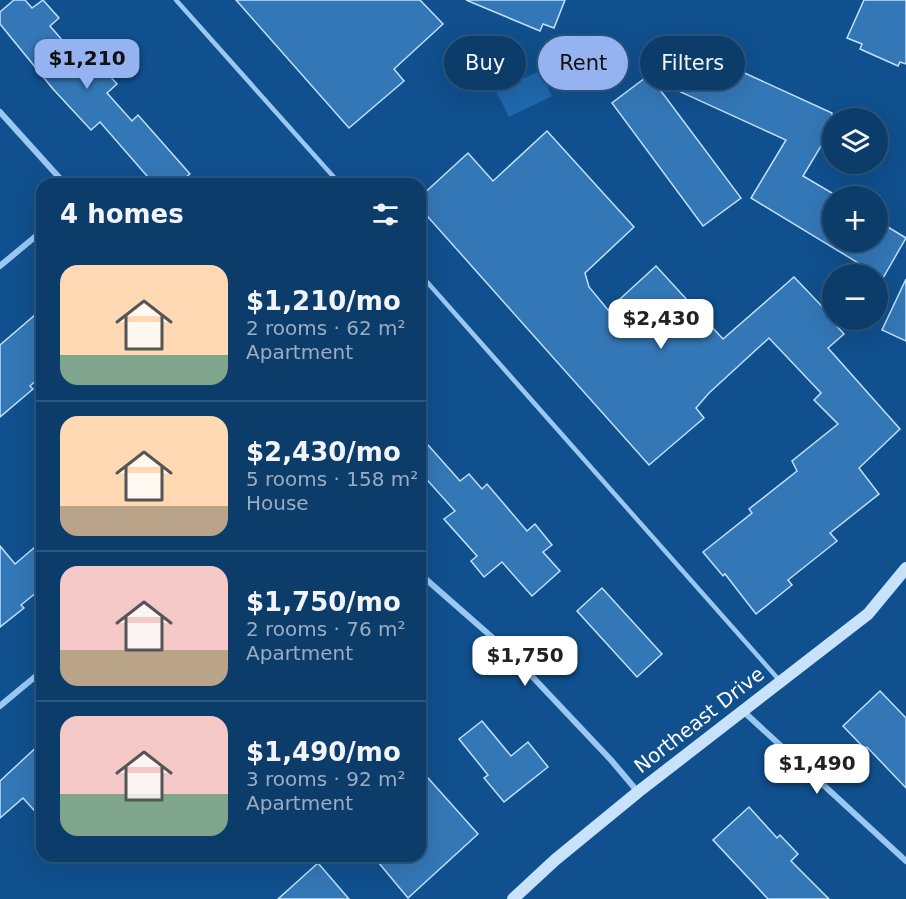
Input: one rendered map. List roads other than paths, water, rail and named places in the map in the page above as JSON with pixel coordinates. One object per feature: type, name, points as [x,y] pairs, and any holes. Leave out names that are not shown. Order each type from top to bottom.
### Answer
[{"type":"street","points":[[0,112],[60,178]]},
{"type":"street","points":[[0,266],[36,236]]},
{"type":"street","name":"Northeast Drive","points":[[513,899],[555,860],[638,792],[868,614],[906,568]]},
{"type":"street","points":[[426,579],[509,652],[611,760],[638,792]]},
{"type":"street","points":[[0,706],[36,675]]},
{"type":"street","points":[[743,711],[906,861]]},
{"type":"lane","points":[[176,0],[335,178]]},
{"type":"lane","points":[[426,281],[781,681]]}]
